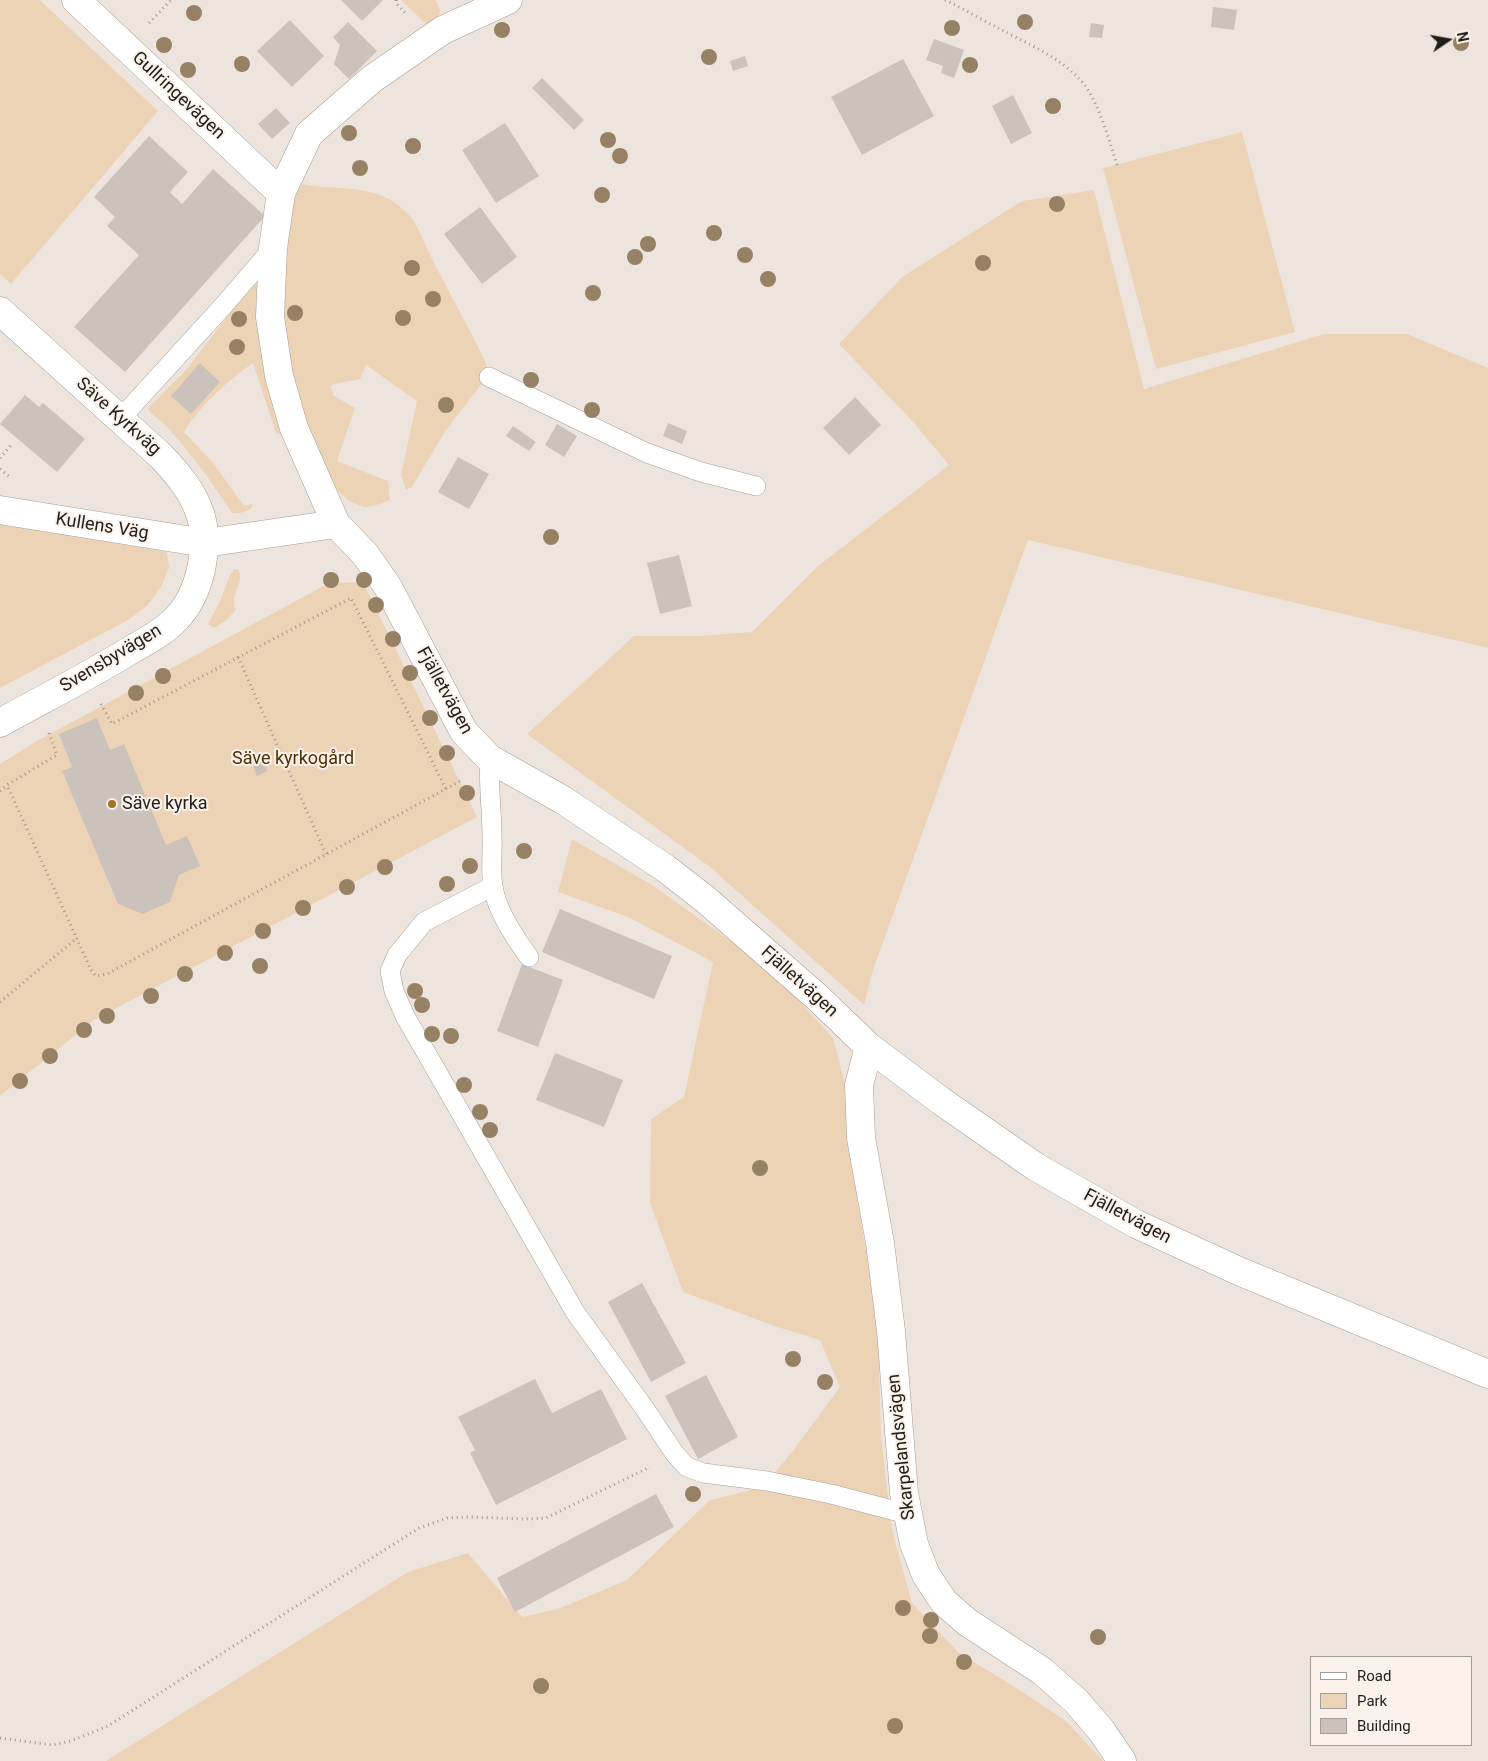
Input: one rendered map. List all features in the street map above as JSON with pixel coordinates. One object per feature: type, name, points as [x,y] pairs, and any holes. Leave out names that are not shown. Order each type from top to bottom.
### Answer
[{"type":"street","name":"Gullringevägen","points":[[76,0],[281,193]]},
{"type":"street","points":[[204,543],[216,543],[336,524],[294,428],[279,376],[270,317],[273,248],[281,193],[309,134],[372,78],[443,30],[508,0]]},
{"type":"street","name":"Säve Kyrkväg","points":[[0,311],[161,456],[187,488],[199,510],[204,543]]},
{"type":"street","name":"Kullens Väg","points":[[0,510],[204,543]]},
{"type":"street","name":"Fjälletvägen","points":[[336,524],[365,554],[388,587],[464,732],[490,768],[563,800],[665,868],[705,899],[817,996],[869,1047],[940,1101],[1036,1167],[1136,1224],[1241,1272],[1488,1374]]},
{"type":"street","name":"Svensbyvägen","points":[[0,723],[116,660],[176,619],[187,602],[200,575],[204,543]]},
{"type":"street","name":"Skarpelandsvägen","points":[[869,1047],[859,1086],[859,1120],[880,1243],[891,1331],[904,1493],[914,1544],[922,1567],[930,1584],[944,1602],[967,1622],[1042,1671],[1076,1701],[1101,1730],[1122,1761]]},
{"type":"lane","points":[[120,419],[273,248]]},
{"type":"lane","points":[[489,377],[647,453],[701,472],[756,486]]},
{"type":"lane","points":[[490,768],[493,886],[502,912],[519,944],[529,957]]},
{"type":"lane","points":[[493,886],[424,922],[397,955],[390,971],[394,991],[405,1016],[575,1312],[675,1454],[687,1467],[703,1473],[767,1481],[830,1494],[907,1514]]},
{"type":"path","points":[[945,0],[1018,38],[1069,68],[1084,85],[1098,110],[1108,135],[1116,165]]},
{"type":"path","points":[[0,458],[12,444]]},
{"type":"path","points":[[93,707],[102,703],[112,724],[351,598],[446,789]]},
{"type":"path","points":[[238,657],[326,854]]},
{"type":"path","points":[[0,791],[57,755],[48,728]]},
{"type":"path","points":[[7,785],[96,976],[104,975],[446,789],[490,768]]},
{"type":"path","points":[[0,1002],[77,938]]},
{"type":"path","points":[[0,1738],[52,1745],[71,1741],[108,1726],[419,1528],[447,1518],[546,1518],[675,1454]]},
{"type":"green space","points":[[0,0],[40,0],[158,111],[11,284],[0,274]]},
{"type":"green space","points":[[401,0],[435,0],[440,9],[439,15],[427,25]]},
{"type":"green space","points":[[1242,132],[1295,332],[1156,369],[1103,168]]},
{"type":"green space","points":[[297,183],[370,192],[389,199],[407,212],[419,231],[486,363],[487,369],[484,381],[446,430],[412,487],[406,490],[401,475],[417,401],[366,365],[360,379],[331,385],[333,395],[355,408],[337,461],[388,481],[390,500],[374,506],[364,507],[349,501],[336,489],[312,450],[285,362],[281,258]]},
{"type":"green space","points":[[1094,190],[1144,389],[1324,334],[1407,334],[1488,368],[1488,648],[1028,540],[872,973],[864,1005],[710,867],[527,734],[634,636],[700,636],[752,632],[818,566],[949,465],[914,423],[839,344],[902,277],[1022,201]]},
{"type":"green space","points":[[258,282],[282,433],[277,434],[275,430],[253,363],[215,394],[198,412],[184,432],[214,464],[244,506],[251,504],[253,506],[244,512],[232,513],[182,444],[148,408],[185,371],[252,285]]},
{"type":"green space","points":[[0,524],[167,552],[169,568],[161,587],[147,606],[128,620],[0,688]]},
{"type":"green space","points":[[234,569],[238,569],[240,574],[234,600],[236,610],[225,621],[214,628],[208,624]]},
{"type":"green space","name":"Säve kyrkogård","points":[[363,582],[477,817],[94,1020],[0,1096],[0,764],[37,741],[329,583]]},
{"type":"green space","points":[[572,839],[649,883],[734,943],[794,995],[833,1038],[847,1091],[853,1138],[851,1161],[878,1324],[881,1437],[892,1530],[912,1603],[958,1652],[1066,1721],[1103,1761],[106,1761],[408,1572],[468,1553],[522,1617],[558,1609],[627,1580],[710,1500],[763,1487],[792,1452],[840,1387],[820,1340],[774,1326],[683,1292],[650,1203],[651,1119],[684,1097],[713,962],[628,917],[558,892]]},
{"type":"building","points":[[341,0],[383,0],[362,21]]},
{"type":"building","points":[[1213,7],[1237,10],[1234,30],[1211,27]]},
{"type":"building","points":[[290,20],[324,56],[292,87],[257,51]]},
{"type":"building","points":[[348,22],[377,51],[349,79],[334,64],[340,45],[333,37]]},
{"type":"building","points":[[1091,23],[1104,25],[1102,38],[1089,37]]},
{"type":"building","points":[[934,39],[964,50],[954,78],[941,73],[943,66],[926,60]]},
{"type":"building","points":[[745,56],[748,66],[733,71],[730,61]]},
{"type":"building","points":[[903,59],[934,116],[862,155],[831,97]]},
{"type":"building","points":[[542,78],[584,120],[574,130],[532,88]]},
{"type":"building","points":[[1013,95],[1032,133],[1011,144],[992,106]]},
{"type":"building","points":[[276,108],[290,123],[272,139],[258,124]]},
{"type":"building","points":[[505,123],[539,176],[496,203],[462,150]]},
{"type":"building","points":[[149,136],[188,172],[170,192],[182,204],[213,169],[265,216],[125,372],[74,327],[139,255],[107,226],[115,217],[94,197]]},
{"type":"building","points":[[480,207],[517,257],[482,284],[444,234]]},
{"type":"building","points":[[200,363],[220,382],[191,414],[171,396]]},
{"type":"building","points":[[25,395],[39,407],[43,403],[85,439],[57,472],[0,424]]},
{"type":"building","points":[[855,397],[881,425],[849,455],[823,428]]},
{"type":"building","points":[[668,423],[687,431],[682,444],[663,436]]},
{"type":"building","points":[[557,424],[577,436],[564,457],[545,445]]},
{"type":"building","points":[[513,426],[536,442],[529,451],[506,436]]},
{"type":"building","points":[[458,457],[489,474],[469,509],[438,492]]},
{"type":"building","points":[[679,555],[692,606],[660,614],[647,563]]},
{"type":"building","name":"Säve kyrka","points":[[97,718],[110,750],[124,744],[166,845],[187,836],[200,866],[179,875],[170,902],[143,914],[118,904],[62,771],[72,767],[59,734]]},
{"type":"building","points":[[263,761],[268,771],[257,776],[253,765]]},
{"type":"building","points":[[560,909],[672,956],[654,999],[542,952]]},
{"type":"building","points":[[522,964],[563,980],[538,1047],[497,1031]]},
{"type":"building","points":[[555,1053],[623,1080],[604,1127],[536,1100]]},
{"type":"building","points":[[642,1283],[686,1363],[651,1382],[608,1302]]},
{"type":"building","points":[[706,1375],[738,1437],[698,1459],[665,1396]]},
{"type":"building","points":[[535,1379],[552,1413],[601,1389],[627,1439],[496,1505],[470,1453],[475,1450],[458,1417]]},
{"type":"building","points":[[656,1494],[674,1527],[515,1612],[497,1578]]},
{"type":"place","name":"Säve kyrka","points":[[112,804]]}]
